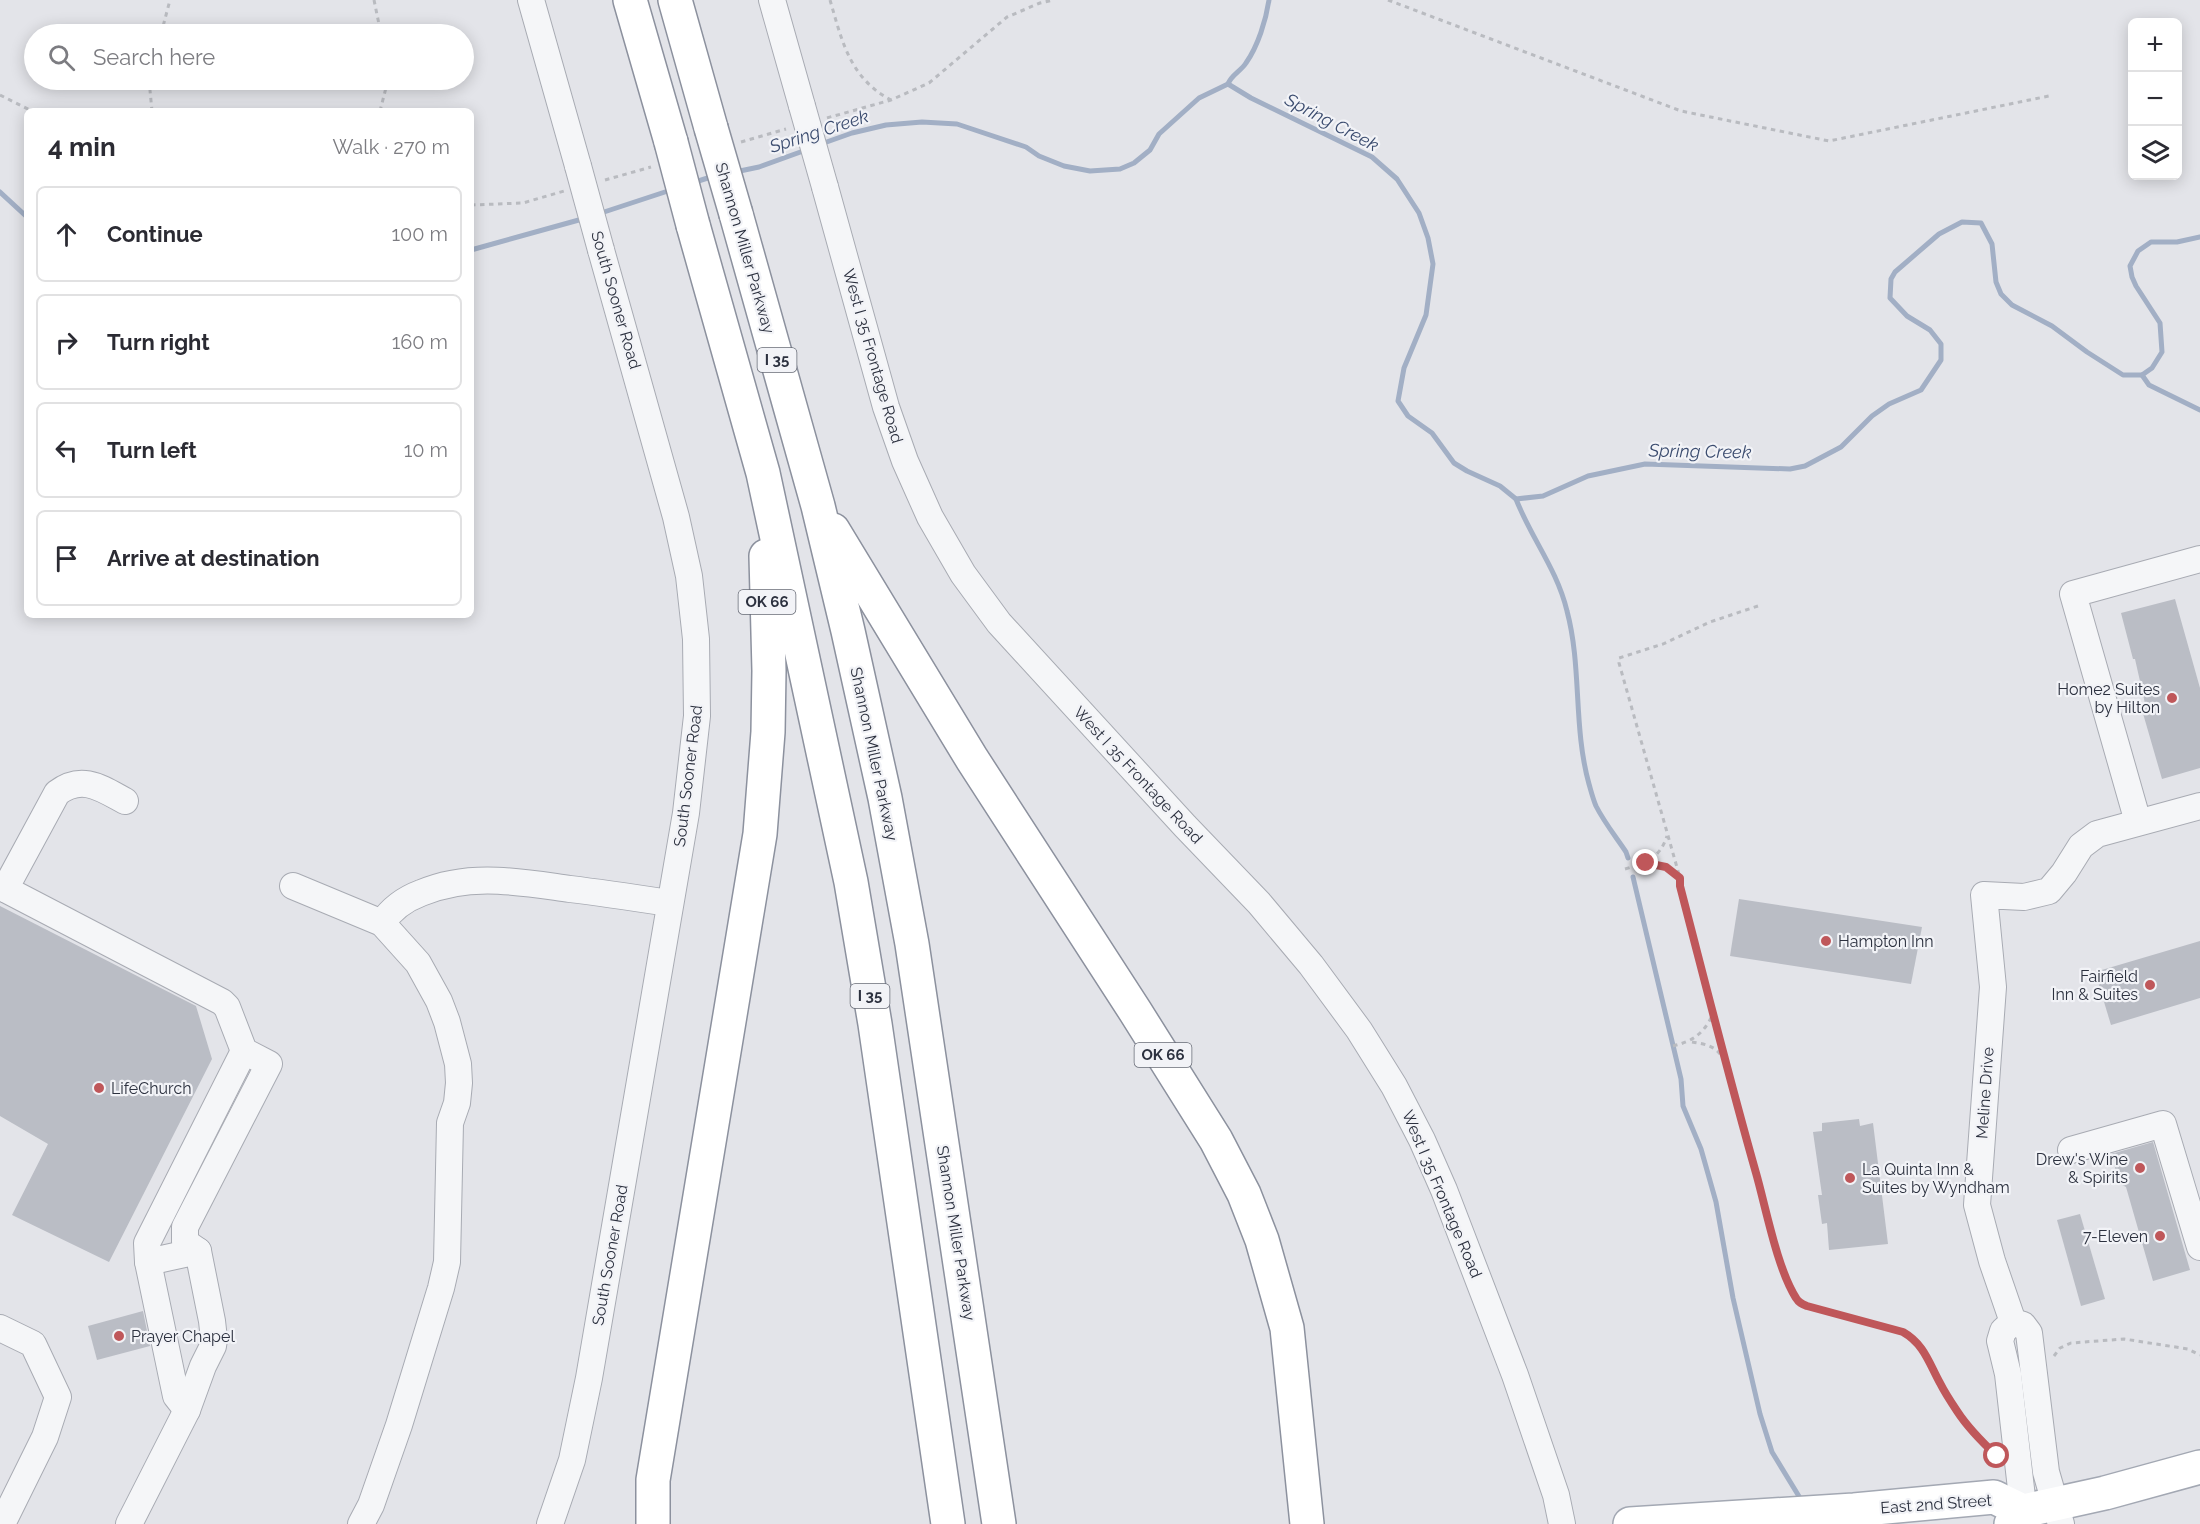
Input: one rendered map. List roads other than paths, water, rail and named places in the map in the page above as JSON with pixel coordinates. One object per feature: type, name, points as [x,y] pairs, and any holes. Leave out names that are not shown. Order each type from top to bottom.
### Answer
[{"type":"main road","name":"I 35","points":[[630,0],[666,153],[693,225],[763,473],[851,882],[875,1024],[948,1524]]},
{"type":"main road","name":"Shannon Miller Parkway","points":[[675,0],[818,506],[885,798],[912,944],[999,1524]]},
{"type":"main road","name":"OK 66","points":[[653,1524],[653,1480],[760,834],[768,732],[769,672],[763,473]]},
{"type":"main road","name":"OK 66","points":[[818,506],[972,759],[1216,1140],[1244,1194],[1262,1240],[1287,1328],[1307,1524]]},
{"type":"main road","points":[[2020,1520],[2058,1514],[2105,1493],[2200,1467]]},
{"type":"main road","name":"East 2nd Street","points":[[1630,1524],[1854,1510],[1994,1497],[2020,1520]]},
{"type":"street","name":"South Sooner Road","points":[[531,0],[676,517],[690,576],[696,639],[697,716],[686,813],[589,1378],[572,1460],[550,1524]]},
{"type":"street","name":"West I 35 Frontage Road","points":[[772,0],[812,113],[825,187],[886,406],[905,460],[930,518],[963,574],[999,623],[1185,826],[1259,903],[1311,965],[1359,1030],[1389,1076],[1422,1140],[1444,1190],[1515,1375],[1556,1495],[1562,1524]]},
{"type":"street","points":[[2200,559],[2073,594],[2138,822],[2200,806]]},
{"type":"street","points":[[125,801],[84,783],[76,783],[57,793],[2,888],[222,1002],[227,1007],[244,1051],[268,1064],[184,1227],[185,1242],[198,1251],[214,1339],[187,1410],[129,1524]]},
{"type":"street","name":"Meline Drive","points":[[2058,1514],[2046,1472],[2029,1333],[2023,1325],[2013,1322],[1992,1261],[1977,1205],[1993,987],[1984,895],[2024,897],[2049,891],[2081,846],[2097,834],[2138,822]]},
{"type":"street","points":[[382,922],[395,907],[416,895],[451,882],[469,880],[506,880],[669,903]]},
{"type":"street","points":[[293,886],[382,922],[418,963],[439,1001],[454,1044],[458,1064],[457,1103],[450,1123],[447,1262],[399,1425],[371,1505],[361,1524]]},
{"type":"street","points":[[187,1410],[176,1396],[147,1253],[184,1169],[244,1051]]},
{"type":"street","points":[[2072,1150],[2163,1124],[2200,1247]]},
{"type":"street","points":[[184,1169],[208,1181]]},
{"type":"street","points":[[147,1253],[198,1251]]},
{"type":"street","points":[[2013,1322],[2003,1331],[2000,1341],[2008,1374],[2020,1520]]},
{"type":"street","points":[[0,1328],[33,1344],[58,1397],[45,1437],[2,1524]]},
{"type":"waterway","points":[[1228,84],[1244,66],[1258,41],[1269,0]]},
{"type":"waterway","name":"Spring Creek","points":[[1228,84],[1251,98],[1372,157],[1397,179],[1419,213],[1428,238],[1433,264],[1426,315],[1404,368],[1398,401],[1408,416],[1432,433],[1454,463],[1500,486],[1516,499],[1543,496],[1588,476],[1645,464],[1790,469],[1805,466],[1841,447],[1872,416],[1889,404],[1921,390],[1941,360],[1941,344],[1930,330],[1907,316],[1890,298],[1891,279],[1895,272],[1939,234],[1962,222],[1981,223],[1992,244],[1996,282],[2001,294],[2012,305],[2052,326],[2123,375],[2142,375],[2152,368],[2162,352],[2160,323],[2136,286],[2130,266],[2138,251],[2151,242],[2177,242],[2200,237]]},
{"type":"waterway","name":"Spring Creek","points":[[821,144],[852,133],[886,125],[922,122],[957,124],[1026,147],[1039,156],[1064,166],[1090,171],[1120,169],[1134,163],[1150,150],[1159,134],[1199,98],[1228,84]]},
{"type":"waterway","name":"Spring Creek","points":[[735,172],[759,167],[806,150]]},
{"type":"waterway","name":"Spring Creek","points":[[692,183],[714,176]]},
{"type":"waterway","name":"Spring Creek","points":[[598,214],[671,190]]},
{"type":"waterway","name":"Spring Creek","points":[[0,192],[24,214]]},
{"type":"waterway","name":"Spring Creek","points":[[474,249],[586,218]]},
{"type":"waterway","points":[[2142,375],[2149,385],[2200,410]]},
{"type":"waterway","points":[[1516,499],[1563,596],[1572,632],[1581,741],[1589,784],[1596,806],[1628,858]]},
{"type":"waterway","points":[[1633,877],[1681,1079],[1683,1106],[1701,1149],[1716,1202],[1733,1298],[1760,1414],[1772,1452],[1800,1498]]},
{"type":"place","name":"Home2 Suites by Hilton","points":[[2172,698]]},
{"type":"place","name":"Hampton Inn","points":[[1826,941]]},
{"type":"place","name":"Fairfield Inn & Suites","points":[[2150,985]]},
{"type":"place","name":"LifeChurch","points":[[99,1088]]},
{"type":"place","name":"Drew's Wine & Spirits","points":[[2140,1168]]},
{"type":"place","name":"La Quinta Inn & Suites by Wyndham","points":[[1850,1178]]},
{"type":"place","name":"7-Eleven","points":[[2160,1236]]},
{"type":"place","name":"Prayer Chapel","points":[[119,1336]]}]
